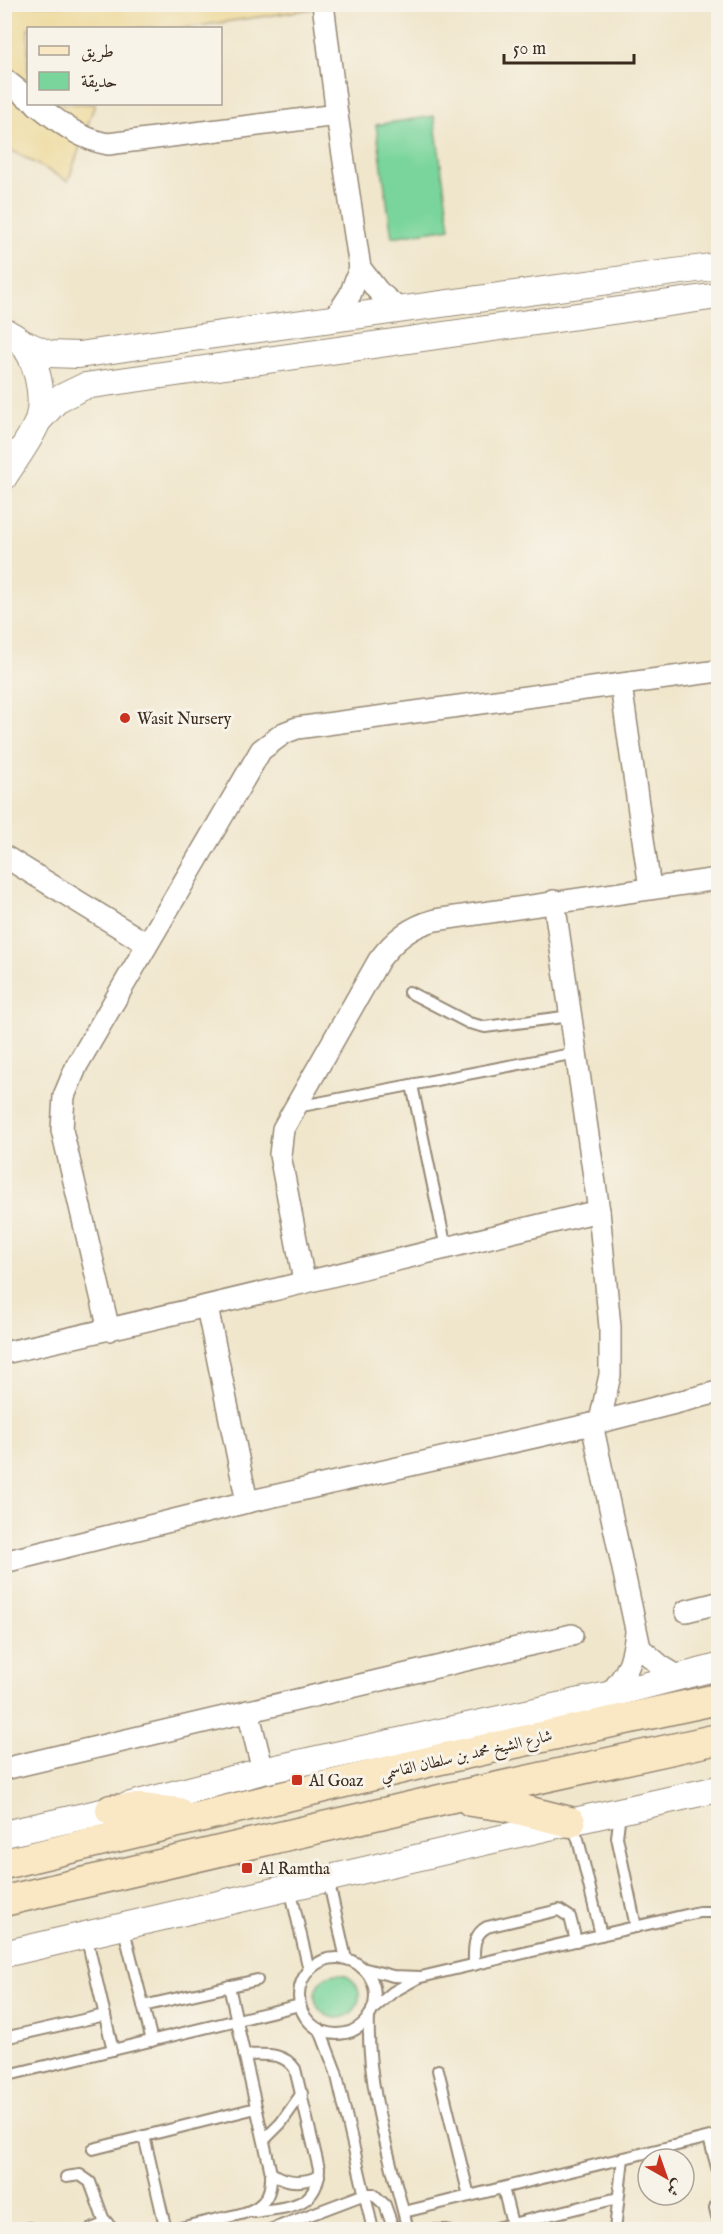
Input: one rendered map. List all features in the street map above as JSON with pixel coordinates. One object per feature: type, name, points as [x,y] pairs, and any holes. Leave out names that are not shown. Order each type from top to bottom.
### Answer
[{"type":"main road","name":"شارع الشيخ محمد بن سلطان القاسمي","points":[[4,1864],[436,1760],[716,1699]]},
{"type":"main road","points":[[4,1901],[718,1739]]},
{"type":"main road","points":[[444,1800],[478,1801],[570,1822]]},
{"type":"main road","points":[[111,1810],[141,1809],[202,1815]]},
{"type":"street","points":[[323,4],[336,115],[360,268],[378,291],[400,310]]},
{"type":"street","points":[[4,79],[27,97]]},
{"type":"street","points":[[37,105],[81,136],[94,142],[108,144],[336,115]]},
{"type":"street","points":[[13,336],[35,349],[64,356],[718,266]]},
{"type":"street","points":[[334,319],[350,295],[360,268]]},
{"type":"street","points":[[4,477],[14,450],[52,404],[71,391],[85,386],[718,296]]},
{"type":"street","points":[[13,336],[33,364],[40,382],[41,402],[38,421]]},
{"type":"street","points":[[132,378],[128,374],[129,363],[173,349],[193,338]]},
{"type":"street","points":[[109,1330],[65,1146],[62,1113],[69,1080],[261,750],[284,733],[297,728],[718,671]]},
{"type":"street","points":[[621,685],[650,888]]},
{"type":"street","points":[[4,856],[147,944]]},
{"type":"street","points":[[304,1281],[280,1155],[283,1129],[379,960],[390,945],[418,925],[435,920],[718,879]]},
{"type":"street","points":[[554,902],[599,1211],[611,1351],[610,1375],[596,1423],[640,1648],[650,1658],[679,1677]]},
{"type":"street","points":[[4,1353],[207,1308],[304,1281],[599,1211]]},
{"type":"street","points":[[207,1308],[247,1502]]},
{"type":"street","points":[[4,1562],[247,1502],[596,1423],[718,1392]]},
{"type":"street","points":[[687,1611],[718,1603]]},
{"type":"street","points":[[608,1695],[624,1678],[636,1634]]},
{"type":"street","points":[[4,1769],[572,1635]]},
{"type":"street","points":[[4,1834],[111,1810],[263,1771],[608,1695],[718,1667]]},
{"type":"street","points":[[248,1711],[263,1771]]},
{"type":"street","points":[[4,1954],[718,1789]]},
{"type":"lane","points":[[410,992],[469,1023],[485,1027],[571,1016]]},
{"type":"lane","points":[[294,1107],[576,1053]]},
{"type":"lane","points":[[412,1085],[446,1248]]},
{"type":"lane","points":[[620,1811],[617,1837],[636,1927]]},
{"type":"lane","points":[[570,1822],[578,1839],[601,1935]]},
{"type":"lane","points":[[328,1879],[346,1959]]},
{"type":"lane","points":[[290,1888],[309,1970]]},
{"type":"lane","points":[[474,1965],[475,1939],[487,1927],[559,1911],[570,1917],[576,1941]]},
{"type":"lane","points":[[421,1977],[393,1992],[356,2029],[347,2032],[338,2034],[320,2030],[307,2019],[300,2005],[300,1986],[309,1970],[326,1960],[346,1959],[362,1968],[393,1976],[421,1977],[699,1912],[718,1912]]},
{"type":"lane","points":[[123,1926],[152,2041]]},
{"type":"lane","points":[[86,1935],[113,2050]]},
{"type":"lane","points":[[362,1968],[375,1992],[368,2043],[371,2075],[408,2229]]},
{"type":"lane","points":[[143,2006],[257,1980]]},
{"type":"lane","points":[[229,1986],[271,2173],[267,2196],[263,2203],[251,2212]]},
{"type":"lane","points":[[4,2076],[300,2005]]},
{"type":"lane","points":[[4,2038],[105,2015]]},
{"type":"lane","points":[[320,2030],[336,2072],[373,2229]]},
{"type":"lane","points":[[172,2229],[251,2212],[288,2207],[303,2202],[314,2191],[319,2176],[295,2069],[284,2058],[274,2055],[244,2055]]},
{"type":"lane","points":[[438,2070],[469,2196]]},
{"type":"lane","points":[[264,2140],[285,2118],[302,2092]]},
{"type":"lane","points":[[93,2149],[256,2108]]},
{"type":"lane","points":[[144,2136],[166,2229]]},
{"type":"lane","points":[[404,2212],[714,2136],[718,2166]]},
{"type":"lane","points":[[615,2229],[623,2158]]},
{"type":"lane","points":[[271,2173],[284,2180],[298,2182],[319,2176]]},
{"type":"lane","points":[[66,2177],[80,2175],[90,2182],[100,2212],[110,2226],[89,2229]]},
{"type":"lane","points":[[503,2188],[512,2224]]},
{"type":"lane","points":[[273,2228],[365,2194],[373,2194],[383,2202],[394,2229]]},
{"type":"lane","points":[[488,2229],[618,2198]]},
{"type":"lane","points":[[718,2199],[715,2208],[718,2220]]},
{"type":"lane","points":[[273,2228],[350,2229]]},
{"type":"lane","points":[[435,2229],[447,2229]]},
{"type":"green space","points":[[434,116],[450,228],[392,237],[376,125]]},
{"type":"green space","points":[[337,1974],[353,1980],[359,1996],[353,2012],[337,2018],[321,2012],[315,1996],[321,1980]]},
{"type":"sand","points":[[311,4],[312,9],[192,27],[27,27],[27,105],[95,105],[68,181],[5,147],[4,5]]},
{"type":"place","name":"Wasit Nursery","points":[[125,718]]},
{"type":"place","name":"Al Goaz","points":[[297,1780]]},
{"type":"place","name":"Al Ramtha","points":[[247,1868]]}]
